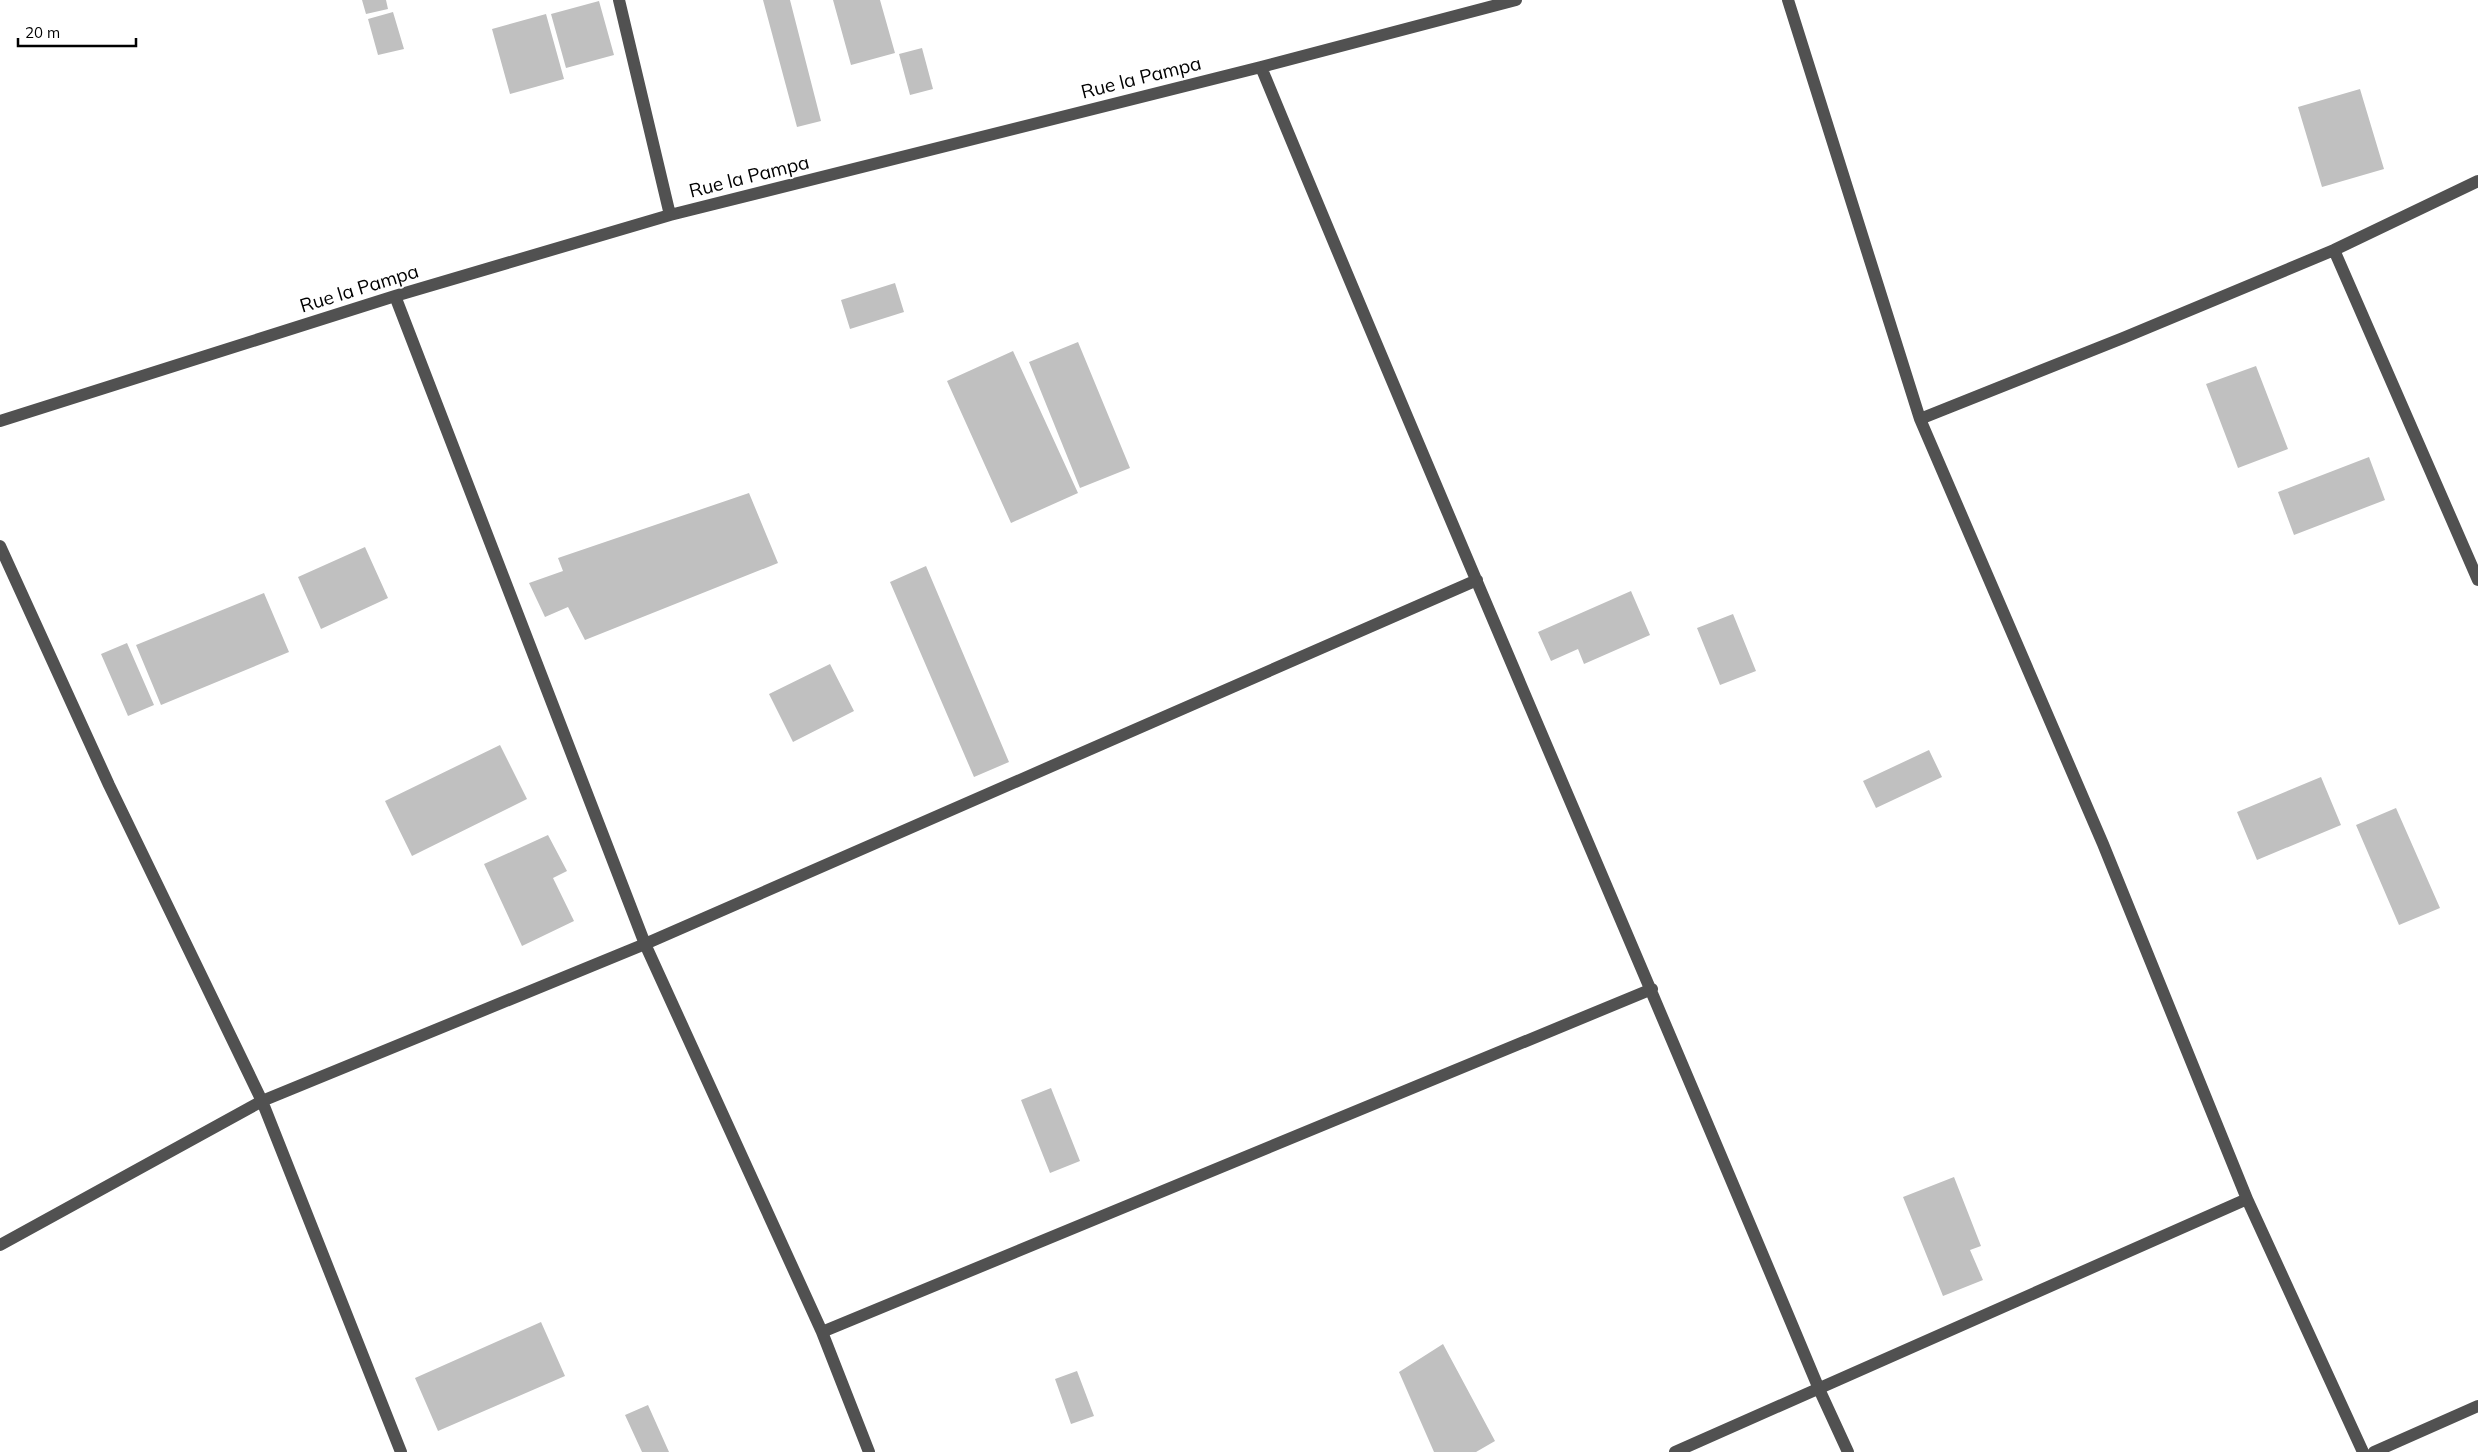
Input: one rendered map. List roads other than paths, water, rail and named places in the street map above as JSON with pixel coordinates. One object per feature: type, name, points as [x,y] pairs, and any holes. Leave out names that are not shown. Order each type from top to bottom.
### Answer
[{"type":"street","points":[[619,0],[670,215]]},
{"type":"street","name":"Rue la Pampa","points":[[0,421],[395,296],[670,215],[1261,67],[1516,0]]},
{"type":"street","points":[[1788,0],[1920,419],[2103,844],[2247,1199],[2364,1452]]},
{"type":"street","points":[[1261,67],[1370,332],[1652,989],[1819,1389],[1848,1452]]},
{"type":"street","points":[[1920,419],[2123,338],[2334,250],[2478,181]]},
{"type":"street","points":[[2334,250],[2478,580]]},
{"type":"street","points":[[395,296],[645,944],[822,1332],[869,1452]]},
{"type":"street","points":[[0,546],[113,794],[262,1101],[401,1452]]},
{"type":"street","points":[[0,1245],[262,1101],[645,944],[1477,580]]},
{"type":"street","points":[[822,1332],[1652,989]]},
{"type":"street","points":[[1675,1452],[2247,1199]]},
{"type":"street","points":[[2374,1452],[2478,1406]]}]
